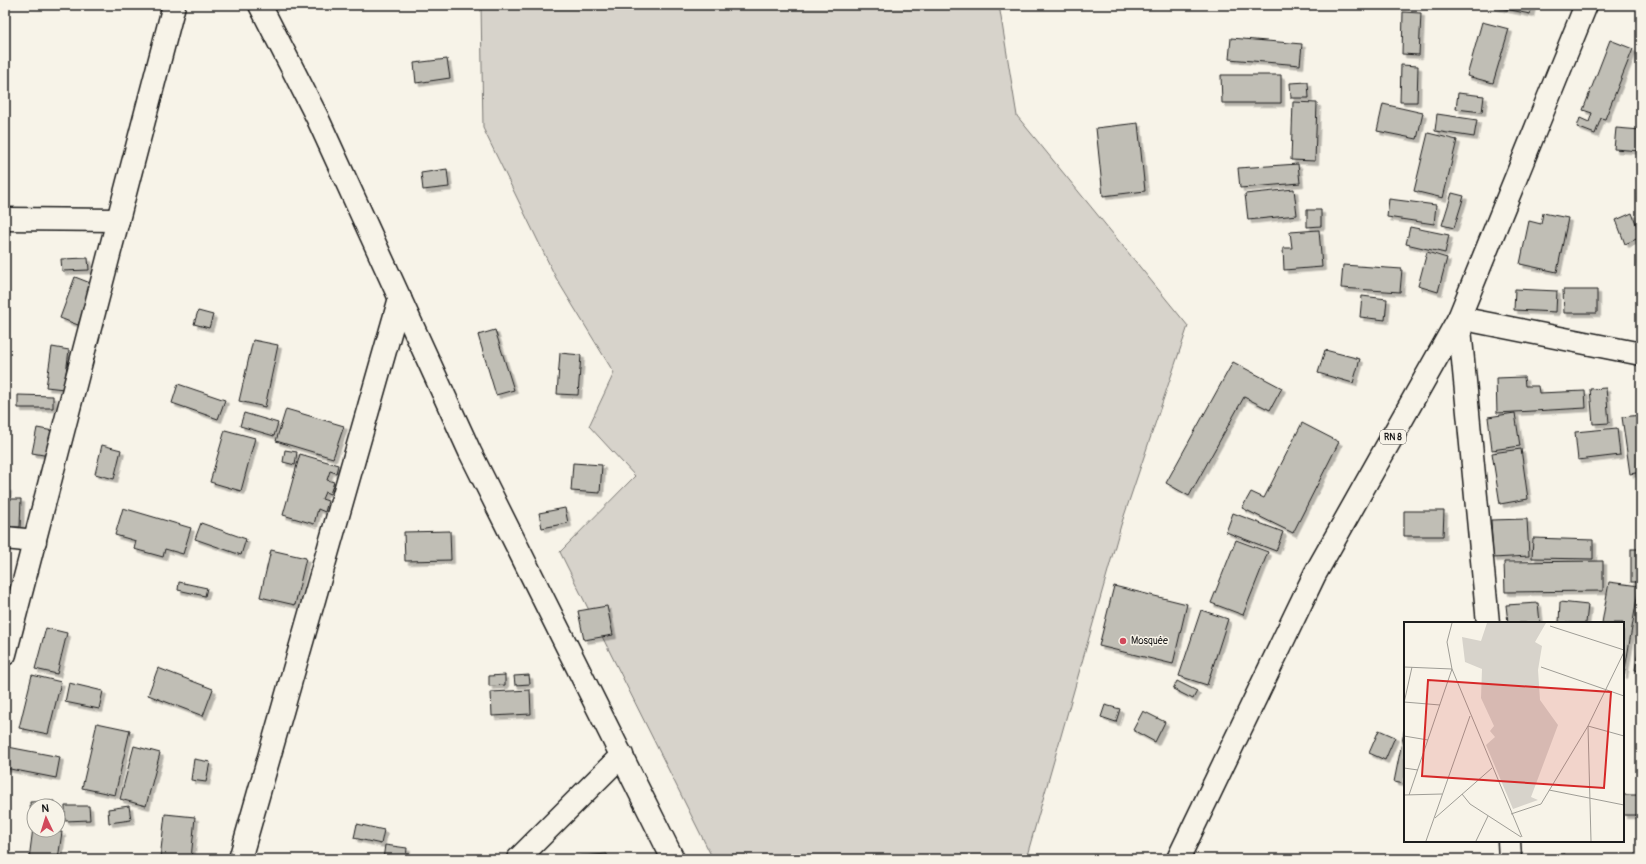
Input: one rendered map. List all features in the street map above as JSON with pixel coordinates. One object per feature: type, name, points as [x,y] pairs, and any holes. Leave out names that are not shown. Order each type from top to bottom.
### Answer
[{"type":"street","points":[[5,654],[174,5]]},
{"type":"street","points":[[260,5],[317,117],[470,452],[674,859]]},
{"type":"street","name":"RN 8","points":[[1178,859],[1315,574],[1460,318],[1586,5]]},
{"type":"street","points":[[5,219],[118,220]]},
{"type":"street","points":[[240,859],[400,298]]},
{"type":"street","points":[[1488,622],[1460,318],[1641,354]]},
{"type":"street","points":[[5,538],[35,541]]},
{"type":"street","points":[[518,859],[622,755]]},
{"type":"street","points":[[1509,842],[1510,859]]},
{"type":"shaded area","points":[[481,5],[999,5],[1017,116],[1188,326],[1121,525],[1026,859],[713,859],[560,552],[635,476],[589,426],[614,373],[556,278],[483,128]]},
{"type":"building","points":[[1486,5],[1532,5],[1530,14]]},
{"type":"building","points":[[1403,12],[1421,13],[1419,55],[1402,54]]},
{"type":"building","points":[[1482,22],[1509,29],[1493,83],[1467,76]]},
{"type":"building","points":[[1231,38],[1302,44],[1300,65],[1229,59]]},
{"type":"building","points":[[1610,40],[1633,49],[1605,119],[1601,118],[1595,134],[1577,127],[1580,118],[1589,122],[1592,113],[1583,110]]},
{"type":"building","points":[[1640,50],[1641,64],[1638,64]]},
{"type":"building","points":[[447,59],[450,78],[416,83],[414,63]]},
{"type":"building","points":[[1401,65],[1418,66],[1417,102],[1400,102]]},
{"type":"building","points":[[1221,75],[1281,75],[1281,103],[1222,103]]},
{"type":"building","points":[[1308,82],[1309,98],[1291,98],[1290,83]]},
{"type":"building","points":[[1458,93],[1484,96],[1482,112],[1456,109]]},
{"type":"building","points":[[1293,102],[1317,103],[1315,161],[1291,160]]},
{"type":"building","points":[[1383,104],[1423,113],[1417,139],[1377,131]]},
{"type":"building","points":[[1437,114],[1477,120],[1474,137],[1435,131]]},
{"type":"building","points":[[1138,123],[1145,191],[1103,196],[1096,128]]},
{"type":"building","points":[[1616,128],[1641,130],[1641,151],[1614,149]]},
{"type":"building","points":[[1428,133],[1457,140],[1443,198],[1414,191]]},
{"type":"building","points":[[1298,164],[1300,183],[1240,188],[1238,168]]},
{"type":"building","points":[[447,169],[449,187],[423,190],[421,173]]},
{"type":"building","points":[[1294,189],[1297,215],[1248,220],[1245,194]]},
{"type":"building","points":[[1452,193],[1464,196],[1454,228],[1442,225]]},
{"type":"building","points":[[1389,199],[1436,205],[1434,224],[1387,217]]},
{"type":"building","points":[[1307,210],[1321,210],[1321,226],[1307,227]]},
{"type":"building","points":[[1543,213],[1568,218],[1557,272],[1520,264],[1529,221],[1541,224]]},
{"type":"building","points":[[1632,213],[1641,237],[1625,244],[1616,220]]},
{"type":"building","points":[[1410,227],[1449,235],[1445,253],[1406,244]]},
{"type":"building","points":[[1319,230],[1322,267],[1284,270],[1283,248],[1292,248],[1290,232]]},
{"type":"building","points":[[1427,252],[1447,258],[1438,292],[1418,286]]},
{"type":"building","points":[[88,258],[89,270],[62,271],[61,259]]},
{"type":"building","points":[[1343,265],[1402,269],[1400,292],[1341,288]]},
{"type":"building","points":[[75,277],[93,284],[78,325],[60,318]]},
{"type":"building","points":[[1515,289],[1557,291],[1556,312],[1514,310]]},
{"type":"building","points":[[1563,290],[1597,290],[1597,313],[1564,313]]},
{"type":"building","points":[[1362,296],[1387,299],[1385,320],[1360,317]]},
{"type":"building","points":[[198,311],[213,315],[209,328],[194,324]]},
{"type":"building","points":[[495,330],[514,390],[496,395],[478,335]]},
{"type":"building","points":[[253,340],[278,345],[265,407],[239,401]]},
{"type":"building","points":[[52,347],[69,350],[64,389],[46,387]]},
{"type":"building","points":[[1325,350],[1360,359],[1353,383],[1318,373]]},
{"type":"building","points":[[560,353],[581,355],[578,395],[557,394]]},
{"type":"building","points":[[1233,362],[1282,388],[1270,410],[1244,397],[1189,496],[1166,483]]},
{"type":"building","points":[[1524,377],[1525,386],[1538,386],[1539,393],[1585,391],[1586,408],[1497,413],[1496,378]]},
{"type":"building","points":[[178,384],[225,400],[218,419],[172,403]]},
{"type":"building","points":[[1606,388],[1609,423],[1593,424],[1590,389]]},
{"type":"building","points":[[18,395],[53,396],[53,408],[18,408]]},
{"type":"building","points":[[286,409],[344,426],[333,458],[276,441]]},
{"type":"building","points":[[244,413],[278,423],[274,436],[240,426]]},
{"type":"building","points":[[1515,413],[1520,446],[1492,450],[1488,417]]},
{"type":"building","points":[[1641,415],[1641,472],[1630,474],[1622,417]]},
{"type":"building","points":[[1302,423],[1339,442],[1293,533],[1242,508],[1251,492],[1264,498]]},
{"type":"building","points":[[37,428],[59,432],[55,457],[32,453]]},
{"type":"building","points":[[1617,428],[1620,455],[1578,460],[1575,432]]},
{"type":"building","points":[[225,430],[255,438],[241,491],[210,482]]},
{"type":"building","points":[[102,445],[121,450],[114,479],[95,474]]},
{"type":"building","points":[[1521,449],[1528,499],[1500,504],[1492,453]]},
{"type":"building","points":[[285,450],[297,452],[295,465],[283,462]]},
{"type":"building","points":[[300,454],[338,465],[336,473],[330,471],[327,480],[334,482],[330,494],[325,492],[322,499],[328,501],[325,512],[318,509],[314,524],[283,515]]},
{"type":"building","points":[[573,463],[602,465],[600,493],[571,491]]},
{"type":"building","points":[[5,488],[8,488],[7,499],[21,499],[20,527],[5,527]]},
{"type":"building","points":[[1638,504],[1641,504],[1641,533],[1637,533]]},
{"type":"building","points":[[123,508],[191,528],[183,554],[165,549],[163,557],[134,549],[136,541],[115,535]]},
{"type":"building","points":[[565,508],[568,523],[542,528],[539,513]]},
{"type":"building","points":[[1404,511],[1444,511],[1443,536],[1404,536]]},
{"type":"building","points":[[1233,513],[1283,532],[1276,551],[1226,532]]},
{"type":"building","points":[[1527,519],[1529,556],[1493,558],[1491,520]]},
{"type":"building","points":[[201,523],[246,539],[241,555],[195,539]]},
{"type":"building","points":[[450,531],[451,560],[405,561],[404,532]]},
{"type":"building","points":[[1533,538],[1593,540],[1593,559],[1532,558]]},
{"type":"building","points":[[1236,540],[1268,552],[1243,615],[1211,603]]},
{"type":"building","points":[[1631,549],[1641,549],[1641,582],[1631,582]]},
{"type":"building","points":[[271,550],[306,558],[295,605],[260,597]]},
{"type":"building","points":[[1603,561],[1603,591],[1505,592],[1504,562]]},
{"type":"building","points":[[179,582],[207,588],[205,596],[178,590]]},
{"type":"building","points":[[1609,582],[1639,586],[1624,675],[1624,622],[1602,622]]},
{"type":"building","points":[[1114,586],[1187,604],[1173,664],[1099,646]]},
{"type":"building","points":[[1560,602],[1588,605],[1586,622],[1559,622]]},
{"type":"building","points":[[1538,603],[1540,622],[1508,622],[1506,605]]},
{"type":"building","points":[[607,606],[613,635],[584,640],[578,611]]},
{"type":"building","points":[[1201,610],[1228,619],[1207,685],[1179,676]]},
{"type":"building","points":[[46,628],[67,633],[57,674],[35,669]]},
{"type":"building","points":[[1641,634],[1641,671],[1635,670]]},
{"type":"building","points":[[158,668],[213,689],[203,716],[148,695]]},
{"type":"building","points":[[32,675],[61,682],[48,734],[19,728]]},
{"type":"building","points":[[505,675],[505,685],[489,686],[489,676]]},
{"type":"building","points":[[529,675],[530,684],[515,685],[514,676]]},
{"type":"building","points":[[1177,681],[1197,691],[1193,699],[1173,689]]},
{"type":"building","points":[[69,683],[103,691],[99,709],[65,702]]},
{"type":"building","points":[[530,690],[531,714],[492,716],[491,692]]},
{"type":"building","points":[[1105,705],[1120,709],[1116,722],[1101,717]]},
{"type":"building","points":[[1143,711],[1165,722],[1155,742],[1133,730]]},
{"type":"building","points":[[97,723],[130,730],[115,795],[82,788]]},
{"type":"building","points":[[1379,730],[1395,737],[1385,760],[1369,753]]},
{"type":"building","points":[[1404,732],[1404,784],[1394,782]]},
{"type":"building","points":[[134,746],[160,753],[146,806],[120,799]]},
{"type":"building","points":[[8,747],[60,757],[56,778],[5,768]]},
{"type":"building","points":[[194,759],[210,762],[206,782],[191,780]]},
{"type":"building","points":[[1624,795],[1641,795],[1641,815],[1624,815]]},
{"type":"building","points":[[66,806],[89,806],[90,820],[66,821]]},
{"type":"building","points":[[129,806],[131,820],[109,823],[108,809]]},
{"type":"building","points":[[165,814],[195,817],[191,859],[160,859]]},
{"type":"building","points":[[357,824],[384,830],[381,844],[354,838]]},
{"type":"building","points":[[32,838],[61,838],[58,859],[29,859]]},
{"type":"building","points":[[385,845],[407,848],[406,859],[383,859]]},
{"type":"building","points":[[607,854],[608,859],[581,859],[581,856]]},
{"type":"building","points":[[1565,854],[1565,859],[1545,859],[1545,856]]},
{"type":"place","name":"Mosquée","points":[[1123,641]]}]
